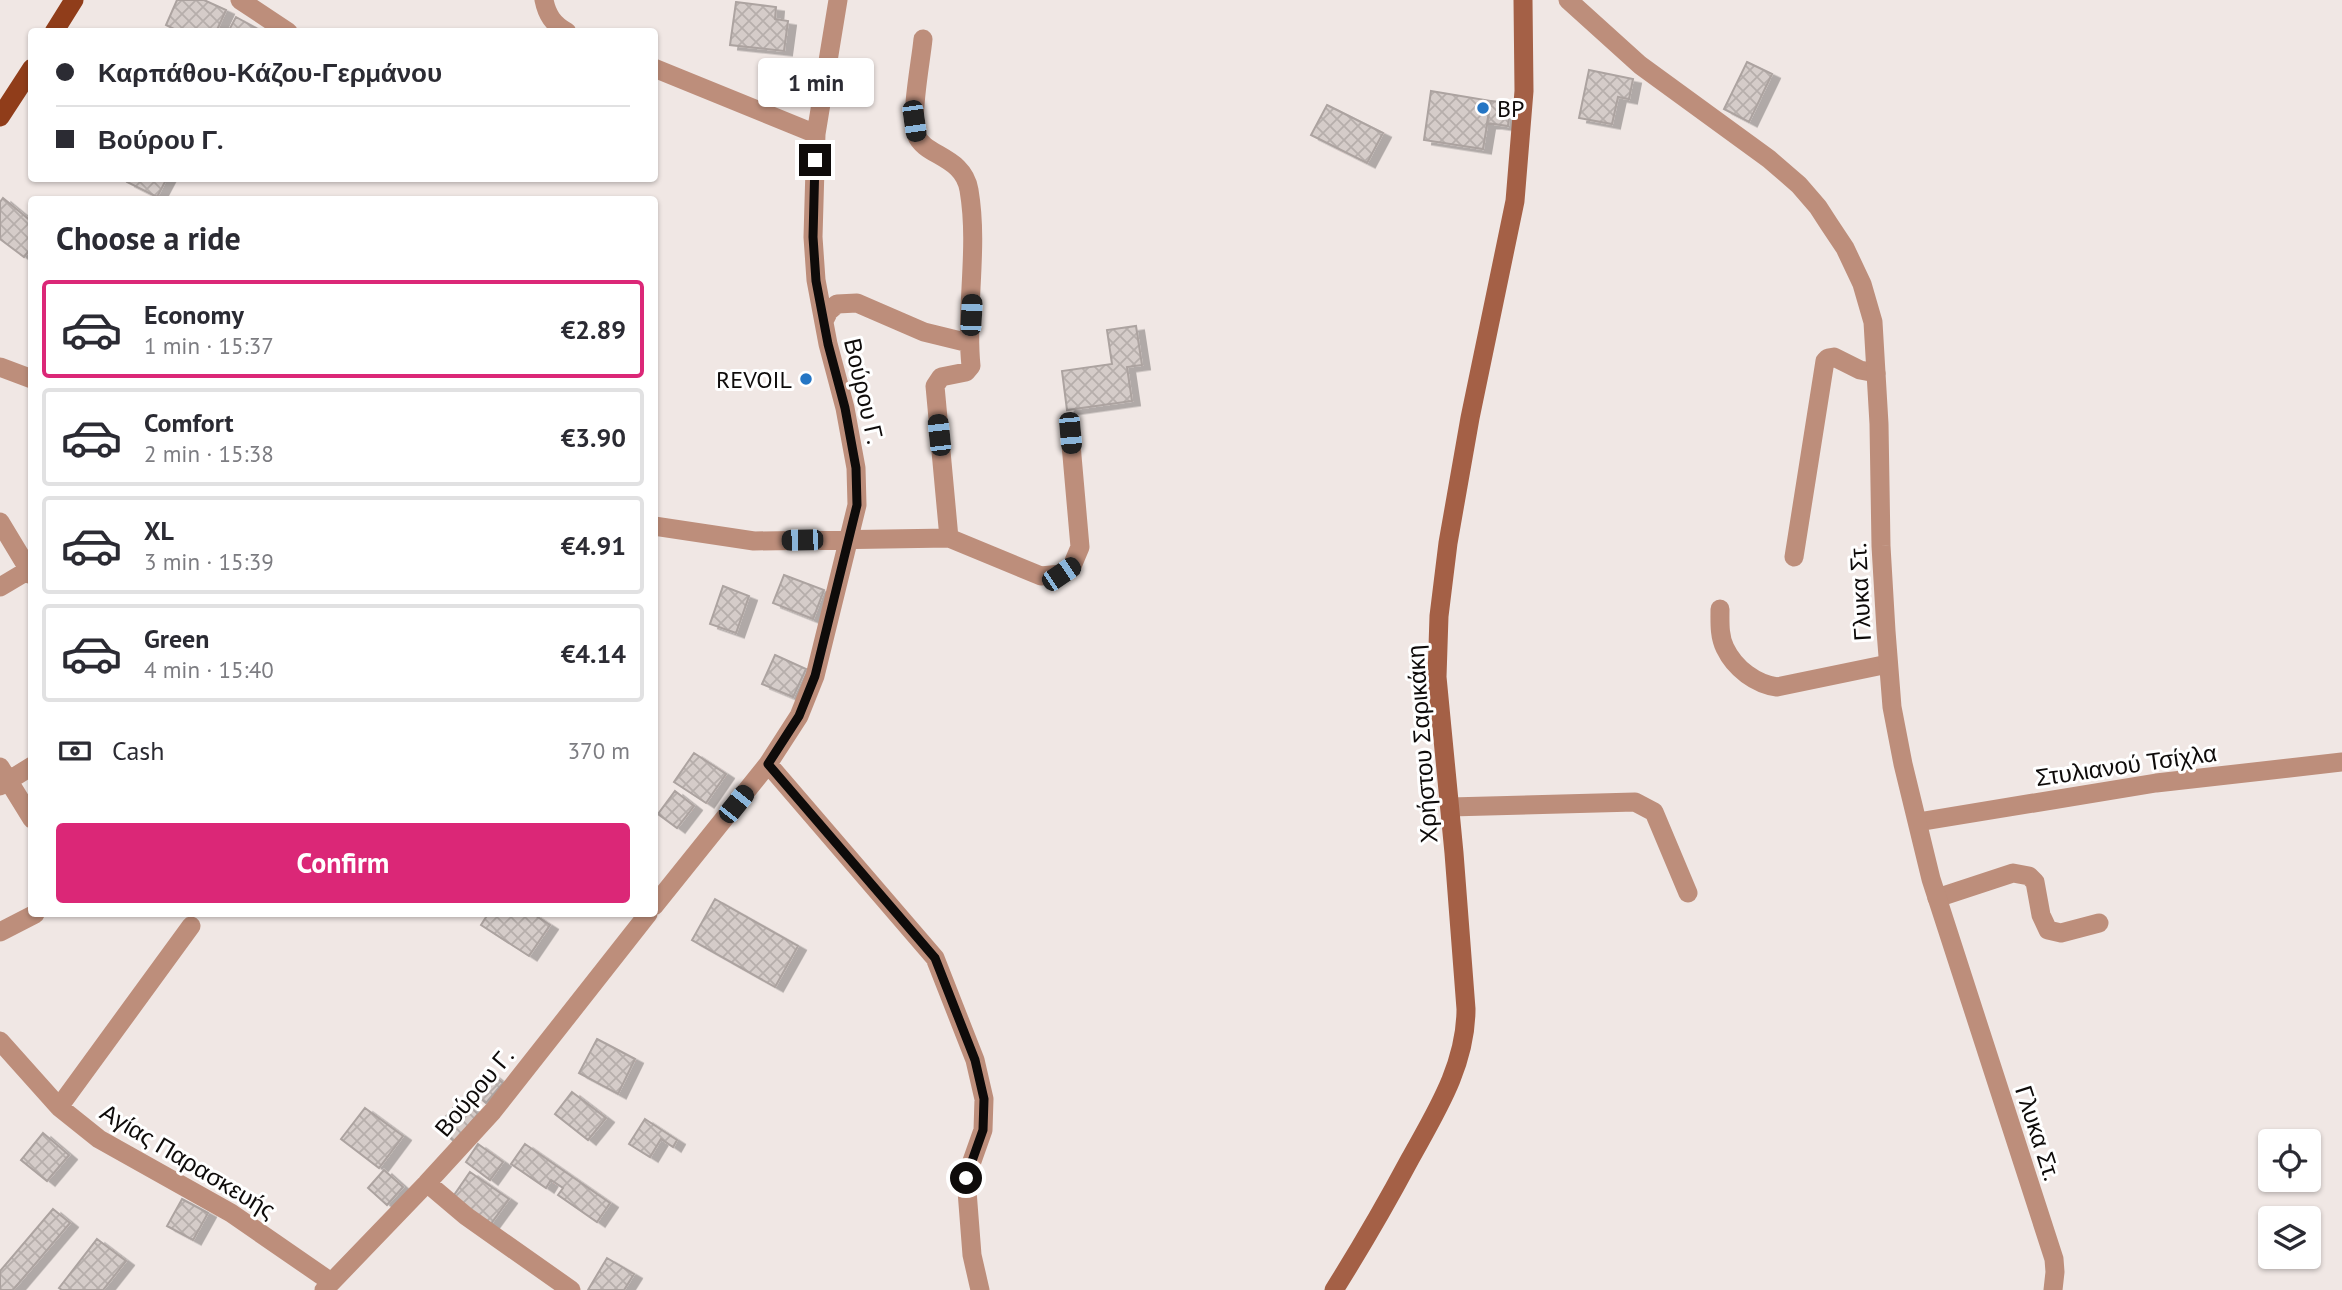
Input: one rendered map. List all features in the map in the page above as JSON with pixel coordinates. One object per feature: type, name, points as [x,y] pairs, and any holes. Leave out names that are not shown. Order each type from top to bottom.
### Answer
[{"type":"main road","points":[[56,28],[74,0]]},
{"type":"main road","name":"Χρήστου Σαρικάκη","points":[[1334,1290],[1374,1226],[1447,1092],[1465,1035],[1466,1009],[1437,677],[1439,616],[1448,543],[1466,443],[1515,201],[1524,92],[1523,0]]},
{"type":"main road","points":[[0,117],[28,74]]},
{"type":"street","points":[[240,0],[282,28]]},
{"type":"street","points":[[544,0],[548,15],[560,28]]},
{"type":"street","name":"Βούρου Γ.","points":[[658,901],[768,764],[799,716],[815,676],[857,505],[856,468],[816,281],[813,237],[816,134],[838,0]]},
{"type":"street","name":"Γλυκα Στ.","points":[[1568,0],[1640,65],[1769,159],[1809,195],[1845,248],[1862,284],[1873,322],[1879,424],[1881,546],[1892,707],[1903,764],[1937,898],[2054,1259],[2053,1290]]},
{"type":"street","points":[[923,39],[914,121],[916,135],[922,144],[953,163],[963,174],[969,188],[974,261],[970,370],[941,377],[935,386],[949,538]]},
{"type":"street","points":[[658,70],[816,134]]},
{"type":"street","points":[[824,321],[837,304],[857,303],[924,332],[969,342]]},
{"type":"street","points":[[1794,557],[1825,361],[1835,357],[1860,370],[1876,373]]},
{"type":"street","points":[[0,385],[16,373]]},
{"type":"street","points":[[658,527],[754,541],[949,538],[1041,576],[1061,574],[1072,566],[1080,547],[1070,433]]},
{"type":"street","points":[[0,522],[28,568]]},
{"type":"street","points":[[0,587],[28,572]]},
{"type":"street","points":[[1720,609],[1721,634],[1725,649],[1747,675],[1763,685],[1777,687],[1888,664]]},
{"type":"street","name":"Στυλιανού Τσίχλα","points":[[1918,822],[2156,783],[2342,762]]},
{"type":"street","points":[[768,764],[935,958],[975,1060],[984,1099],[983,1130],[966,1178],[972,1255],[980,1290]]},
{"type":"street","points":[[28,768],[2,778],[28,814]]},
{"type":"street","points":[[1450,807],[1634,802],[1642,804],[1654,812],[1688,894]]},
{"type":"street","points":[[1937,898],[2013,873],[2021,873],[2035,882],[2041,915],[2048,930],[2061,933],[2099,923]]},
{"type":"street","points":[[0,932],[29,917]]},
{"type":"street","name":"Βούρου Γ.","points":[[328,1286],[493,1111],[646,917]]},
{"type":"street","points":[[59,1107],[191,926]]},
{"type":"street","name":"Αγίας Παρασκευής","points":[[0,1041],[59,1107],[99,1139],[231,1213],[328,1286]]},
{"type":"street","points":[[427,1183],[477,1224],[571,1290]]},
{"type":"building","points":[[177,0],[204,0],[226,10],[218,28],[172,28],[166,25]]},
{"type":"building","points":[[736,2],[776,7],[775,19],[788,21],[784,51],[730,45]]},
{"type":"building","points":[[236,17],[256,28],[230,28]]},
{"type":"building","points":[[1747,62],[1772,74],[1749,122],[1724,109]]},
{"type":"building","points":[[1589,70],[1633,79],[1629,99],[1618,97],[1612,124],[1579,118]]},
{"type":"building","points":[[1431,91],[1491,101],[1483,149],[1424,140]]},
{"type":"building","points":[[1491,101],[1511,103],[1508,126],[1487,123]]},
{"type":"building","points":[[1327,105],[1383,133],[1367,163],[1311,135]]},
{"type":"building","points":[[127,182],[165,182],[155,196]]},
{"type":"building","points":[[3,198],[28,219],[28,252],[24,257],[0,239],[0,202]]},
{"type":"building","points":[[1136,326],[1142,365],[1127,367],[1132,401],[1067,410],[1062,371],[1112,364],[1107,330]]},
{"type":"building","points":[[784,575],[824,590],[813,619],[773,603]]},
{"type":"building","points":[[723,586],[749,596],[736,633],[710,624]]},
{"type":"building","points":[[775,655],[806,669],[793,697],[762,684]]},
{"type":"building","points":[[694,753],[726,774],[706,803],[674,782]]},
{"type":"building","points":[[675,791],[694,806],[677,828],[658,814]]},
{"type":"building","points":[[715,899],[798,946],[775,987],[692,940]]},
{"type":"building","points":[[486,917],[538,917],[550,925],[529,956],[481,925]]},
{"type":"building","points":[[597,1039],[635,1059],[618,1094],[579,1073]]},
{"type":"building","points":[[489,1072],[503,1083],[486,1103],[473,1092]]},
{"type":"building","points":[[572,1092],[606,1118],[588,1140],[555,1114]]},
{"type":"building","points":[[461,1099],[478,1114],[455,1142],[437,1127]]},
{"type":"building","points":[[365,1108],[403,1136],[379,1168],[341,1139]]},
{"type":"building","points":[[645,1119],[677,1140],[673,1147],[661,1139],[650,1157],[629,1144]]},
{"type":"building","points":[[43,1133],[69,1155],[47,1181],[21,1160]]},
{"type":"building","points":[[478,1144],[503,1162],[490,1180],[466,1162]]},
{"type":"building","points":[[525,1144],[610,1203],[597,1222],[558,1195],[563,1188],[551,1180],[546,1188],[511,1164]]},
{"type":"building","points":[[384,1170],[403,1187],[387,1205],[368,1188]]},
{"type":"building","points":[[470,1172],[509,1199],[490,1225],[452,1198]]},
{"type":"building","points":[[182,1199],[208,1213],[193,1240],[167,1226]]},
{"type":"building","points":[[53,1209],[70,1223],[13,1290],[0,1290],[0,1271]]},
{"type":"building","points":[[97,1239],[126,1261],[103,1290],[59,1288]]},
{"type":"building","points":[[607,1258],[634,1274],[624,1290],[588,1290]]},
{"type":"place","name":"BP","points":[[1483,108]]},
{"type":"place","name":"REVOIL","points":[[806,379]]},
{"type":"route","points":[[815,160],[813,237],[816,281],[856,468],[857,505],[815,676],[799,716],[768,764],[935,958],[975,1060],[984,1099],[983,1130],[966,1178]]}]
